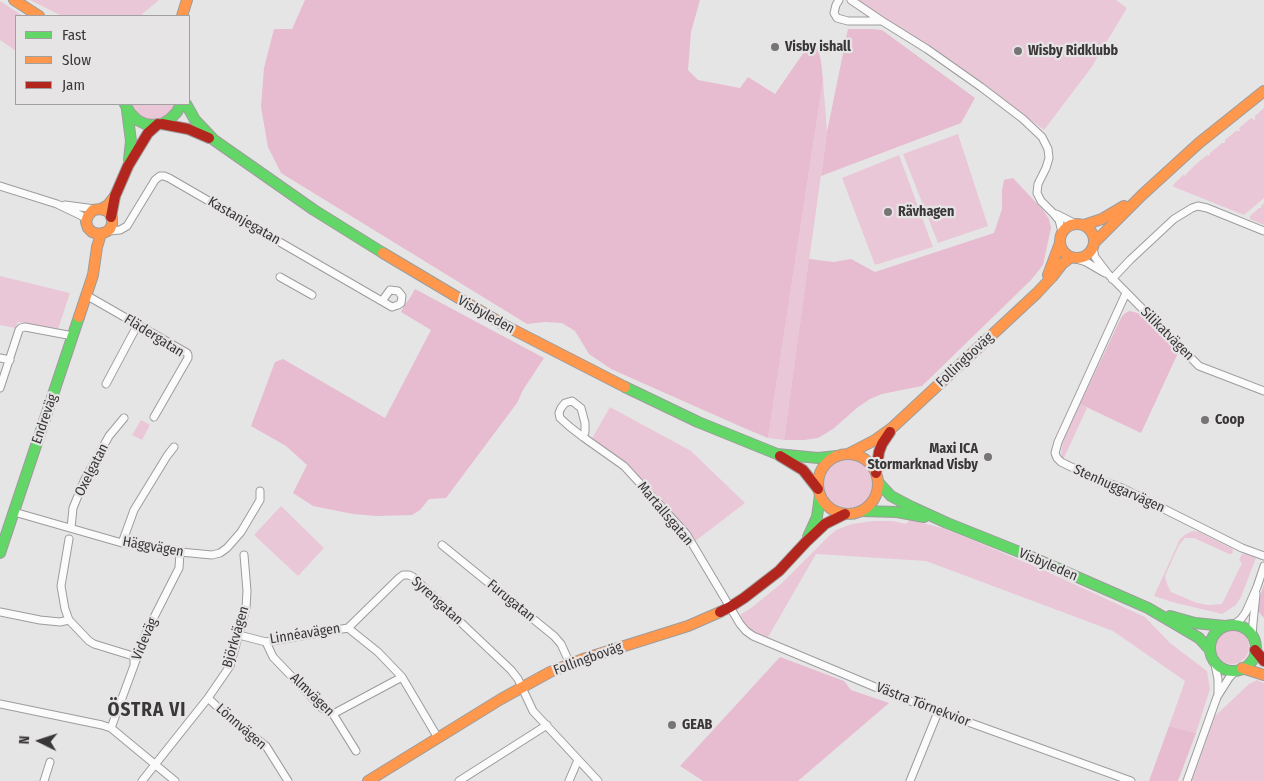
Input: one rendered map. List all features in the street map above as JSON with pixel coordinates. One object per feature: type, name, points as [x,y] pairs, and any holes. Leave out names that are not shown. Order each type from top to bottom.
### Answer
[{"type":"main road","points":[[14,0],[37,15]]},
{"type":"main road","points":[[182,15],[187,0]]},
{"type":"main road","points":[[1142,195],[1102,219],[1067,227],[1061,238],[1064,252],[1074,258],[1083,258],[1088,255],[1094,245],[1142,195],[1199,143],[1264,91]]},
{"type":"main road","name":"Endreväg","points":[[0,553],[90,284],[95,267],[97,247],[108,226],[115,196],[128,166],[145,138],[160,124],[173,117],[180,105]]},
{"type":"main road","name":"Visbyleden","points":[[187,105],[195,120],[214,140],[314,210],[371,246],[504,325],[594,372],[698,422],[778,454],[803,470],[819,493]]},
{"type":"main road","name":"Endreväg","points":[[126,106],[131,141],[128,166]]},
{"type":"main road","name":"Visbyleden","points":[[126,106],[132,115],[140,121],[149,124],[180,126],[214,140]]},
{"type":"main road","name":"Endreväg","points":[[99,209],[108,205],[115,196]]},
{"type":"main road","points":[[99,209],[108,212],[108,226],[95,234],[88,225],[89,213],[99,209]]},
{"type":"main road","name":"Endreväg","points":[[88,225],[92,259],[90,284]]},
{"type":"main road","points":[[1080,225],[1090,229],[1093,233],[1094,245]]},
{"type":"main road","name":"Follingboväg","points":[[1037,293],[1050,272],[1061,238]]},
{"type":"main road","name":"Follingboväg","points":[[848,454],[875,440],[893,427],[1037,293],[1062,264],[1074,258]]},
{"type":"main road","name":"Follingboväg","points":[[877,478],[878,458],[882,444],[893,427]]},
{"type":"main road","name":"Visbyleden","points":[[778,454],[809,458],[837,456]]},
{"type":"main road","points":[[848,454],[856,455],[866,460],[872,466],[877,478],[876,493],[866,508],[845,514],[828,507],[819,493],[818,482],[826,463],[837,456],[848,454]]},
{"type":"main road","name":"Visbyleden","points":[[877,478],[891,496],[901,502],[1148,608],[1195,623],[1230,626]]},
{"type":"main road","name":"Follingboväg","points":[[806,542],[816,517],[819,493]]},
{"type":"main road","name":"Visbyleden","points":[[860,511],[896,512],[947,523]]},
{"type":"main road","name":"Follingboväg","points":[[368,781],[521,687],[596,654],[688,626],[730,607],[774,575],[825,524],[845,514]]},
{"type":"main road","name":"Visbyleden","points":[[1148,608],[1190,632],[1198,638],[1212,655]]},
{"type":"main road","points":[[1239,669],[1250,662],[1255,650],[1255,643],[1245,629],[1230,626],[1217,632],[1212,637],[1210,644],[1212,655],[1219,666],[1231,670],[1239,669],[1264,675]]},
{"type":"main road","points":[[1255,650],[1264,661]]},
{"type":"street","points":[[839,0],[834,13],[837,18],[848,21],[882,21]]},
{"type":"street","points":[[852,0],[981,87],[1023,119],[1042,137],[1048,148],[1049,158],[1038,184],[1037,193],[1041,201],[1059,220],[1061,238]]},
{"type":"street","name":"Kastanjegatan","points":[[108,226],[120,230],[124,228],[130,222],[155,180],[160,176],[164,176],[382,301]]},
{"type":"street","points":[[0,186],[58,204],[82,216],[88,225]]},
{"type":"street","points":[[58,204],[99,209]]},
{"type":"street","points":[[1110,277],[1174,219],[1198,206],[1264,231]]},
{"type":"street","points":[[1054,213],[1080,225]]},
{"type":"street","points":[[1094,245],[1095,256],[1110,277]]},
{"type":"street","points":[[1074,258],[1110,277]]},
{"type":"street","points":[[280,277],[312,295]]},
{"type":"street","name":"Silikatvägen","points":[[1110,277],[1199,366],[1264,390]]},
{"type":"street","name":"Stenhuggarvägen","points":[[1126,293],[1058,442],[1055,453],[1057,458],[1060,462],[1094,478],[1122,488],[1242,548],[1264,556]]},
{"type":"street","name":"Flädergatan","points":[[86,295],[187,353],[188,358],[154,417]]},
{"type":"street","points":[[106,384],[138,324]]},
{"type":"street","points":[[0,388],[21,328],[25,327],[73,336]]},
{"type":"street","points":[[0,358],[10,360]]},
{"type":"street","name":"Martallsgatan","points":[[583,437],[586,432],[581,408],[572,401],[565,402],[561,408],[560,418],[583,437],[624,466],[681,528],[730,607]]},
{"type":"street","name":"Oxelgatan","points":[[71,528],[74,508],[84,481],[106,442],[124,418]]},
{"type":"street","points":[[122,543],[134,510],[174,447]]},
{"type":"street","name":"Häggvägen","points":[[14,512],[122,543],[212,555],[220,553],[227,548],[245,527],[260,500],[260,491]]},
{"type":"street","points":[[69,539],[61,586],[69,620],[89,642],[133,656],[133,666]]},
{"type":"street","name":"Furugatan","points":[[442,545],[554,636],[561,644],[570,664]]},
{"type":"street","name":"Videväg","points":[[110,728],[146,633],[179,568],[180,552]]},
{"type":"street","name":"Björkvägen","points":[[142,781],[208,698],[230,666],[246,608],[244,555]]},
{"type":"street","points":[[1230,626],[1241,619],[1246,612],[1264,566]]},
{"type":"street","name":"Syrengatan","points":[[348,628],[399,578],[404,575],[411,576],[511,670],[521,687]]},
{"type":"street","points":[[1252,637],[1257,587]]},
{"type":"street","name":"Västra Törnekvior","points":[[730,607],[742,628],[757,639],[938,712],[1131,781]]},
{"type":"street","points":[[0,612],[40,620],[60,622],[69,620]]},
{"type":"street","name":"Linnéavägen","points":[[239,635],[266,642],[348,628],[378,652],[402,677],[438,738]]},
{"type":"street","name":"Almvägen","points":[[266,642],[273,658],[322,708],[333,714],[356,751]]},
{"type":"street","points":[[1212,655],[1218,679],[1218,697]]},
{"type":"street","points":[[1187,781],[1218,697],[1229,678],[1239,669]]},
{"type":"street","points":[[333,714],[402,677]]},
{"type":"street","points":[[521,687],[533,711],[598,781]]},
{"type":"street","name":"Lönnvägen","points":[[208,698],[226,715],[266,746],[288,781]]},
{"type":"street","points":[[0,704],[110,728],[175,781]]},
{"type":"street","points":[[910,781],[938,712]]},
{"type":"street","points":[[459,781],[547,726]]},
{"type":"street","points":[[569,781],[578,760]]},
{"type":"street","points":[[44,781],[50,762]]},
{"type":"shaded area","points":[[30,0],[159,0],[141,15],[60,15]]},
{"type":"shaded area","points":[[305,0],[700,0],[691,32],[688,70],[698,80],[740,88],[748,77],[775,94],[811,42],[816,41],[823,80],[768,438],[611,369],[589,354],[575,331],[562,323],[527,324],[281,173],[268,147],[261,107],[264,68],[274,29],[292,29]]},
{"type":"shaded area","name":"Wisby Ridklubb","points":[[858,0],[1116,0],[1127,8],[1091,68],[1044,130],[960,68]]},
{"type":"shaded area","points":[[0,1],[21,15],[15,15],[15,50],[0,40]]},
{"type":"shaded area","points":[[848,29],[882,30],[975,98],[961,123],[821,176],[827,132]]},
{"type":"shaded area","points":[[823,80],[827,132],[784,440],[768,438]]},
{"type":"shaded area","points":[[129,105],[176,105],[171,114],[157,121],[142,119]]},
{"type":"shaded area","points":[[1264,108],[1264,198],[1244,215],[1174,187],[1173,185],[1183,175],[1186,176],[1195,165],[1207,155],[1210,156],[1210,153],[1222,143],[1225,143],[1225,140],[1236,131],[1240,131],[1239,128],[1251,118],[1255,120],[1255,116]]},
{"type":"shaded area","points":[[958,134],[988,226],[938,243],[903,154]]},
{"type":"shaded area","name":"Rävhagen","points":[[899,155],[933,247],[875,265],[842,178]]},
{"type":"shaded area","points":[[1013,178],[1043,210],[1049,219],[1051,228],[1043,265],[1031,280],[922,386],[882,394],[870,399],[833,429],[818,438],[784,440],[809,259],[834,262],[851,259],[875,272],[994,233],[1002,209],[1004,180]]},
{"type":"shaded area","points":[[1264,203],[1264,225],[1250,219],[1250,216],[1261,208]]},
{"type":"shaded area","points":[[0,276],[70,293],[58,329],[18,322],[15,328],[0,325]]},
{"type":"shaded area","points":[[415,289],[544,358],[523,390],[517,403],[446,498],[429,499],[420,510],[412,515],[377,516],[353,514],[313,506],[293,493],[307,465],[286,446],[251,426],[275,362],[283,359],[385,418],[431,330],[401,312]]},
{"type":"shaded area","points":[[1129,311],[1140,314],[1178,353],[1141,433],[1080,404],[1121,318]]},
{"type":"shaded area","points":[[1080,404],[1087,408],[1063,460],[1061,453],[1066,432]]},
{"type":"shaded area","points":[[610,407],[691,451],[745,503],[694,542],[624,463],[591,440]]},
{"type":"shaded area","points":[[141,420],[150,425],[142,440],[132,435]]},
{"type":"shaded area","points":[[848,458],[858,460],[866,466],[872,474],[874,484],[872,494],[866,502],[858,508],[848,510],[838,508],[830,502],[824,494],[822,484],[824,474],[830,466],[838,460]]},
{"type":"shaded area","points":[[281,506],[324,548],[298,576],[254,535]]},
{"type":"shaded area","points":[[910,520],[942,528],[970,539],[1048,572],[1145,617],[1170,643],[1207,671],[1210,689],[1196,733],[1169,726],[1185,681],[1113,631],[926,561],[816,554],[767,639],[746,628],[742,622],[741,614],[782,583],[836,530],[852,524],[873,521],[893,521],[906,524]]},
{"type":"shaded area","points":[[1193,531],[1199,532],[1231,548],[1233,550],[1232,554],[1194,538],[1185,538],[1179,545],[1165,576],[1171,592],[1197,603],[1208,605],[1222,604],[1242,563],[1239,560],[1242,554],[1256,558],[1241,597],[1236,605],[1222,614],[1154,596],[1180,539]]},
{"type":"shaded area","points":[[1264,584],[1264,618],[1258,611]]},
{"type":"shaded area","points":[[1232,630],[1239,631],[1244,635],[1248,640],[1248,654],[1244,659],[1239,663],[1232,664],[1225,663],[1220,659],[1216,654],[1215,647],[1216,640],[1220,635],[1225,631]]},
{"type":"shaded area","points":[[780,657],[844,681],[851,690],[889,703],[798,781],[703,781],[680,766]]},
{"type":"shaded area","points":[[1257,680],[1264,683],[1264,781],[1192,781],[1215,716],[1249,684]]},
{"type":"shaded area","points":[[1169,726],[1196,733],[1178,781],[1149,781]]},
{"type":"traffic: fast","points":[[126,105],[137,120],[152,125],[162,124],[170,119],[180,105]]},
{"type":"traffic: fast","points":[[187,105],[195,120],[214,140],[314,210],[383,253]]},
{"type":"traffic: fast","points":[[127,110],[131,141],[129,160]]},
{"type":"traffic: fast","points":[[0,553],[79,317]]},
{"type":"traffic: fast","points":[[625,387],[698,422],[777,454],[818,458],[837,456]]},
{"type":"traffic: fast","points":[[878,482],[891,496],[912,507],[1148,608],[1199,638],[1210,650]]},
{"type":"traffic: fast","points":[[808,537],[817,517],[820,495]]},
{"type":"traffic: fast","points":[[861,511],[897,512],[924,517]]},
{"type":"traffic: fast","points":[[1170,616],[1195,623],[1225,626]]},
{"type":"traffic: fast","points":[[1233,625],[1246,629],[1252,635],[1256,648],[1252,661],[1246,667],[1233,671],[1220,667],[1214,661],[1210,648],[1214,635],[1220,629],[1233,625]]},
{"type":"traffic: slow","points":[[14,0],[37,15]]},
{"type":"traffic: slow","points":[[182,15],[187,0]]},
{"type":"traffic: slow","points":[[1095,242],[1142,195],[1199,143],[1264,91]]},
{"type":"traffic: slow","points":[[101,209],[110,214],[112,224],[106,232],[98,234],[88,228],[86,222],[88,216],[93,210],[101,209],[108,205],[115,196]]},
{"type":"traffic: slow","points":[[1084,225],[1102,219],[1124,206]]},
{"type":"traffic: slow","points":[[1077,224],[1084,225],[1089,229],[1093,234],[1094,241],[1093,248],[1089,253],[1084,257],[1077,258],[1070,257],[1065,253],[1061,248],[1060,241],[1061,234],[1065,229],[1070,225],[1077,224]]},
{"type":"traffic: slow","points":[[79,317],[93,275],[101,234]]},
{"type":"traffic: slow","points":[[1048,275],[1060,243]]},
{"type":"traffic: slow","points":[[383,253],[504,325],[625,387]]},
{"type":"traffic: slow","points":[[848,454],[875,440],[893,427],[1037,293],[1062,264],[1071,257]]},
{"type":"traffic: slow","points":[[848,454],[865,459],[873,467],[878,484],[873,501],[865,509],[848,514],[831,509],[823,501],[818,484],[823,467],[831,459],[848,454]]},
{"type":"traffic: slow","points":[[368,781],[501,699],[550,672],[583,659],[688,626],[720,612]]},
{"type":"traffic: slow","points":[[1242,668],[1264,675]]},
{"type":"traffic: jam","points":[[111,217],[115,196],[128,166],[148,133],[158,124]]},
{"type":"traffic: jam","points":[[162,124],[188,129],[209,138]]},
{"type":"traffic: jam","points":[[876,473],[879,452],[890,432]]},
{"type":"traffic: jam","points":[[780,456],[803,470],[818,489]]},
{"type":"traffic: jam","points":[[720,612],[744,598],[779,571],[825,524],[845,514]]},
{"type":"traffic: jam","points":[[1255,650],[1264,661]]},
{"type":"place","name":"Visby ishall","points":[[775,47]]},
{"type":"place","name":"Wisby Ridklubb","points":[[1018,51]]},
{"type":"place","name":"Rävhagen","points":[[888,212]]},
{"type":"place","name":"Coop","points":[[1205,420]]},
{"type":"place","name":"Maxi ICA Stormarknad Visby","points":[[988,457]]},
{"type":"place","name":"GEAB","points":[[672,725]]},
{"type":"district","name":"ÖSTRA VI","points":[[147,711]]}]
